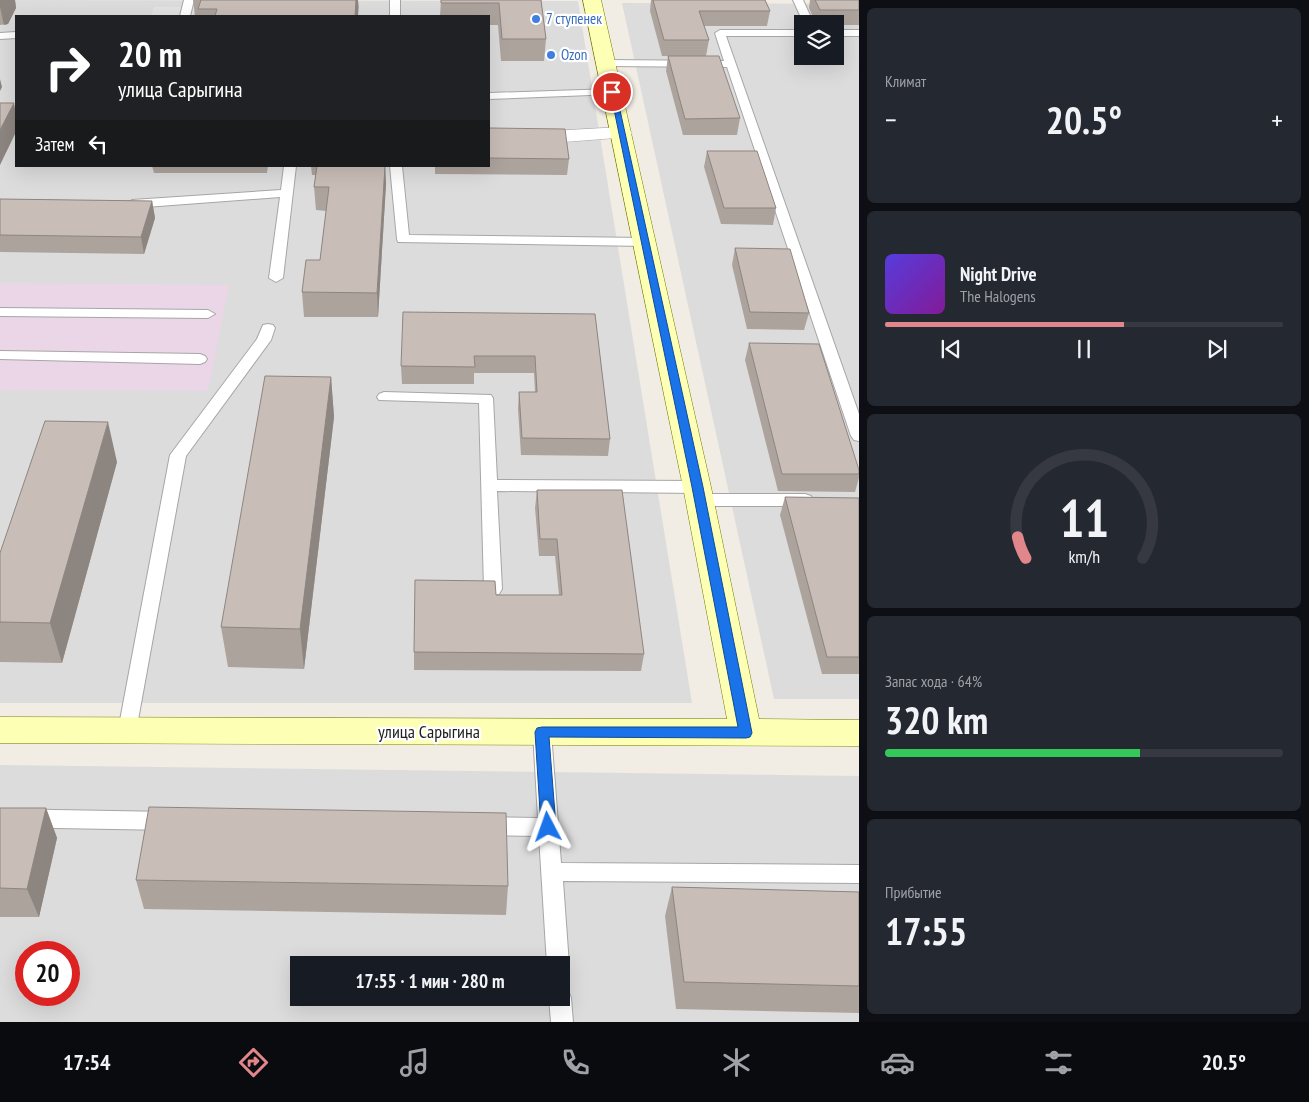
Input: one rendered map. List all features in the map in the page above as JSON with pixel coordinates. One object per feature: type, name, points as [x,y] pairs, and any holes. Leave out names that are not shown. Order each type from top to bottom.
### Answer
[{"type":"street","points":[[592,0],[698,493],[746,733]]},
{"type":"street","points":[[552,137],[622,133]]},
{"type":"street","name":"улица Сарыгина","points":[[0,730],[859,733]]},
{"type":"lane","points":[[186,15],[189,0]]},
{"type":"lane","points":[[395,0],[395,15]]},
{"type":"lane","points":[[798,0],[805,15]]},
{"type":"lane","points":[[794,33],[720,34],[859,436]]},
{"type":"lane","points":[[844,33],[859,33]]},
{"type":"lane","points":[[0,36],[15,35]]},
{"type":"lane","points":[[606,63],[731,64]]},
{"type":"lane","points":[[490,96],[612,92]]},
{"type":"lane","points":[[276,278],[290,167]]},
{"type":"lane","points":[[396,167],[403,239],[645,242]]},
{"type":"lane","points":[[117,205],[287,193]]},
{"type":"lane","points":[[0,312],[208,314]]},
{"type":"lane","points":[[127,731],[178,455],[264,340],[268,328]]},
{"type":"lane","points":[[0,355],[200,359]]},
{"type":"lane","points":[[384,397],[486,398],[494,589]]},
{"type":"lane","points":[[489,485],[820,500]]},
{"type":"lane","points":[[542,732],[557,956]]},
{"type":"lane","points":[[0,818],[190,821]]},
{"type":"lane","points":[[469,826],[548,827]]},
{"type":"lane","points":[[552,872],[859,874]]},
{"type":"lane","points":[[561,1006],[562,1022]]},
{"type":"shaded area","points":[[0,0],[578,1],[692,703],[0,703]]},
{"type":"shaded area","points":[[622,3],[859,4],[859,699],[774,699]]},
{"type":"shaded area","points":[[154,7],[196,7],[193,15],[151,15]]},
{"type":"shaded area","points":[[0,283],[229,285],[208,391],[0,390]]},
{"type":"shaded area","points":[[0,765],[859,776],[859,1022],[0,1022]]},
{"type":"building","points":[[201,0],[356,0],[355,15],[215,15],[217,9],[198,9]]},
{"type":"building","points":[[441,0],[541,0],[546,39],[502,39],[499,3],[441,3]]},
{"type":"building","points":[[653,0],[765,0],[770,11],[699,11],[709,40],[664,40]]},
{"type":"building","points":[[815,0],[859,0],[859,10],[820,10]]},
{"type":"building","points":[[668,56],[719,56],[740,118],[685,119]]},
{"type":"building","points":[[0,103],[14,103],[0,130]]},
{"type":"building","points":[[490,128],[565,129],[569,159],[490,158]]},
{"type":"building","points":[[707,151],[757,151],[776,208],[724,208]]},
{"type":"building","points":[[317,167],[385,167],[377,293],[302,292],[306,260],[320,260],[329,187],[314,187]]},
{"type":"building","points":[[0,199],[152,201],[141,237],[0,235]]},
{"type":"building","points":[[735,248],[790,249],[809,313],[750,312]]},
{"type":"building","points":[[403,312],[595,314],[610,439],[522,438],[519,392],[537,392],[535,356],[474,356],[475,367],[401,366]]},
{"type":"building","points":[[749,343],[819,344],[859,474],[782,474]]},
{"type":"building","points":[[265,376],[331,377],[300,629],[221,627]]},
{"type":"building","points":[[45,421],[108,422],[50,623],[0,622],[0,553]]},
{"type":"building","points":[[537,490],[622,490],[644,654],[414,652],[415,580],[495,581],[496,595],[562,595],[557,539],[540,539]]},
{"type":"building","points":[[785,497],[859,498],[859,657],[827,657]]},
{"type":"building","points":[[149,807],[506,813],[508,886],[136,880]]},
{"type":"building","points":[[0,808],[46,808],[27,889],[0,888]]},
{"type":"building","points":[[672,887],[859,892],[859,986],[684,982]]},
{"type":"place","name":"7 ступенек","points":[[536,19]]},
{"type":"place","name":"Ozon","points":[[551,55]]},
{"type":"route","points":[[548,827],[542,732],[746,733],[697,487],[612,92]]}]
